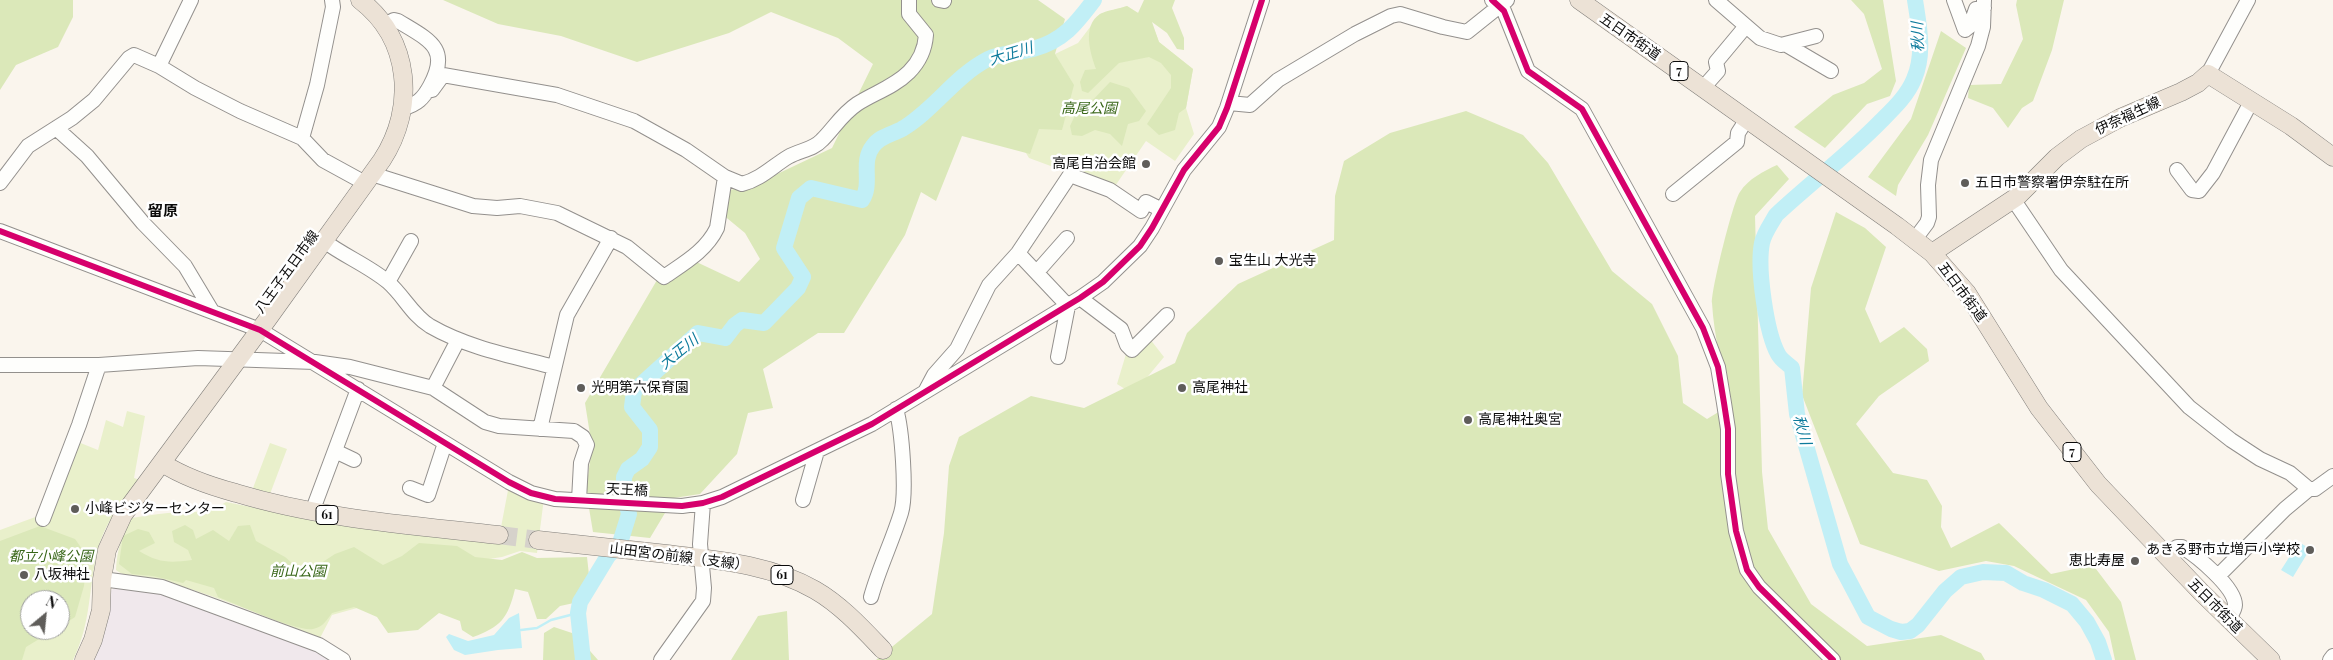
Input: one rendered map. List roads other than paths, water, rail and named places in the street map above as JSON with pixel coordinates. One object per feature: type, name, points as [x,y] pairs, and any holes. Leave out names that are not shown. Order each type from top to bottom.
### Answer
[{"type":"main road","name":"八王子五日市線","points":[[84,660],[93,640],[100,616],[102,579],[107,550],[117,525],[129,505],[260,330],[394,141],[404,108],[405,88],[402,64],[394,43],[384,25],[360,0]]},
{"type":"main road","name":"五日市街道","points":[[1579,0],[1897,226],[1932,253],[1974,304],[2035,401],[2074,456],[2166,556],[2228,620],[2271,660]]},
{"type":"main road","points":[[2208,74],[2291,126],[2333,157]]},
{"type":"main road","name":"伊奈福生線","points":[[1932,253],[2013,199],[2062,153],[2081,139],[2120,118],[2181,92],[2208,74]]},
{"type":"main road","name":"61","points":[[162,463],[187,477],[226,490],[312,512],[499,535]]},
{"type":"main road","name":"山田宮の前線（支線）","points":[[538,540],[701,558],[772,572],[814,589],[846,612],[883,650]]},
{"type":"street","points":[[159,66],[191,0]]},
{"type":"street","points":[[302,138],[317,85],[333,7],[332,0]]},
{"type":"street","points":[[427,91],[432,90],[443,75],[557,95],[644,125],[725,177],[742,184],[751,182],[789,156],[814,147],[850,110],[898,82],[910,70],[925,48],[926,35],[909,14],[909,0]]},
{"type":"street","points":[[940,0],[944,1]]},
{"type":"street","name":"天王橋","points":[[0,231],[260,330],[531,493],[550,498],[661,505],[686,506],[703,503],[722,497],[817,451],[896,409],[1068,306],[1106,280],[1140,246],[1184,170],[1216,131],[1229,103],[1262,0]]},
{"type":"street","points":[[1716,0],[1760,38],[1780,45],[1816,36]]},
{"type":"street","points":[[1954,0],[1963,29],[1965,30],[1970,26],[1976,9],[1984,4]]},
{"type":"street","points":[[2208,74],[2248,0]]},
{"type":"street","points":[[1229,103],[1250,105],[1278,80],[1355,34],[1391,16],[1400,14],[1466,32],[1499,2],[1513,31],[1528,71],[1582,109],[1703,328],[1718,367],[1728,429],[1728,474],[1736,531],[1747,570],[1758,588],[1833,660]]},
{"type":"street","points":[[1915,239],[1929,220],[1928,178],[1934,151],[1978,46],[1984,4]]},
{"type":"street","points":[[384,25],[394,20],[398,21],[423,37],[435,50],[439,67],[427,91],[416,105],[404,108]]},
{"type":"street","points":[[1703,88],[1718,71],[1716,62],[1746,26]]},
{"type":"street","points":[[1786,44],[1831,71]]},
{"type":"street","points":[[0,184],[11,166],[28,146],[94,100],[128,58],[134,55],[159,66],[195,88],[302,138],[323,160],[369,178],[473,206],[497,208],[520,206],[544,209],[570,218],[627,247],[664,277],[701,251],[713,236],[725,177]]},
{"type":"street","points":[[2177,170],[2192,190],[2199,191],[2213,173],[2244,111],[2251,102]]},
{"type":"street","points":[[1673,194],[1737,142],[1738,132],[1747,119]]},
{"type":"street","points":[[56,128],[87,156],[143,223],[185,266],[212,311]]},
{"type":"street","points":[[925,391],[934,375],[957,349],[989,285],[1018,253],[1070,174],[1110,190],[1141,211],[1146,202],[1162,210]]},
{"type":"street","points":[[2013,199],[2061,270],[2189,407],[2230,440],[2260,459],[2290,473],[2309,489]]},
{"type":"street","points":[[540,428],[567,315],[611,238]]},
{"type":"street","points":[[1037,272],[1067,238]]},
{"type":"street","points":[[324,241],[388,282],[417,317],[458,340],[554,367]]},
{"type":"street","points":[[388,282],[410,241]]},
{"type":"street","points":[[1018,253],[1068,306],[1058,357]]},
{"type":"street","points":[[1080,298],[1121,329],[1127,345],[1132,350],[1167,315]]},
{"type":"street","points":[[434,388],[458,340]]},
{"type":"street","points":[[0,365],[99,365],[175,359],[239,358],[315,362],[355,368],[434,388],[485,422],[499,426],[574,431],[583,437],[586,445],[581,463],[585,500]]},
{"type":"street","points":[[43,519],[79,425],[99,365]]},
{"type":"street","points":[[312,512],[335,451],[353,386],[349,375],[355,368]]},
{"type":"street","points":[[871,597],[877,574],[902,511],[902,437],[896,409]]},
{"type":"street","points":[[410,488],[428,495],[445,443]]},
{"type":"street","points":[[335,451],[354,460]]},
{"type":"street","points":[[803,500],[817,451]]},
{"type":"street","points":[[2218,576],[2285,509],[2309,489],[2314,489],[2333,476]]},
{"type":"street","points":[[661,660],[703,602],[704,588],[701,558],[703,503]]},
{"type":"street","points":[[2166,556],[2177,547],[2182,547],[2218,576],[2234,600],[2234,609],[2228,620]]},
{"type":"street","points":[[102,579],[162,587],[319,645],[343,660]]},
{"type":"street","points":[[2330,660],[2333,656]]},
{"type":"water","points":[[2299,542],[2310,549],[2293,577],[2281,570]]},
{"type":"water","points":[[519,613],[522,648],[465,655],[454,650],[446,637],[449,634],[468,641],[494,635],[509,618]]},
{"type":"waterway","name":"大正川","points":[[583,660],[578,613],[580,602],[608,556],[620,543],[629,514],[624,492],[624,477],[628,469],[642,459],[650,447],[650,430],[632,407],[634,391],[698,333],[725,338],[735,325],[742,320],[764,323],[798,288],[803,277],[784,248],[799,198],[811,188],[862,200],[867,187],[867,159],[869,152],[876,143],[914,121],[965,74],[988,59],[1043,46],[1061,36],[1075,24],[1094,0]]},
{"type":"waterway","name":"秋川","points":[[1915,0],[1920,50],[1917,69],[1908,91],[1868,133],[1776,215],[1764,236],[1761,268],[1766,316],[1770,331],[1778,354],[1792,368],[1797,414],[1840,564],[1868,617],[1891,629],[1901,632],[1910,631],[1918,625],[1945,591],[1961,577],[1983,572],[2006,573],[2023,583],[2044,590],[2072,604],[2087,622],[2098,642],[2104,660]]},
{"type":"waterway","points":[[521,630],[537,628],[551,620],[578,613]]},
{"type":"tunnel","points":[[499,535],[538,540]]},
{"type":"place","name":"高尾自治会館","points":[[1146,164]]},
{"type":"place","name":"五日市警察署伊奈駐在所","points":[[1965,183]]},
{"type":"place","name":"宝生山 大光寺","points":[[1219,261]]},
{"type":"place","name":"光明第六保育園","points":[[581,388]]},
{"type":"place","name":"高尾神社","points":[[1182,388]]},
{"type":"place","name":"高尾神社奥宮","points":[[1468,420]]},
{"type":"place","name":"小峰ビジターセンター","points":[[75,509]]},
{"type":"place","name":"あきる野市立増戸小学校","points":[[2310,550]]},
{"type":"place","name":"恵比寿屋","points":[[2135,561]]},
{"type":"place","name":"八坂神社","points":[[24,575]]},
{"type":"district","name":"留原","points":[[163,211]]},
{"type":"park label","name":"高尾公園","points":[[1089,109]]},
{"type":"park label","name":"都立小峰公園","points":[[51,557]]},
{"type":"park label","name":"前山公園","points":[[298,572]]}]
